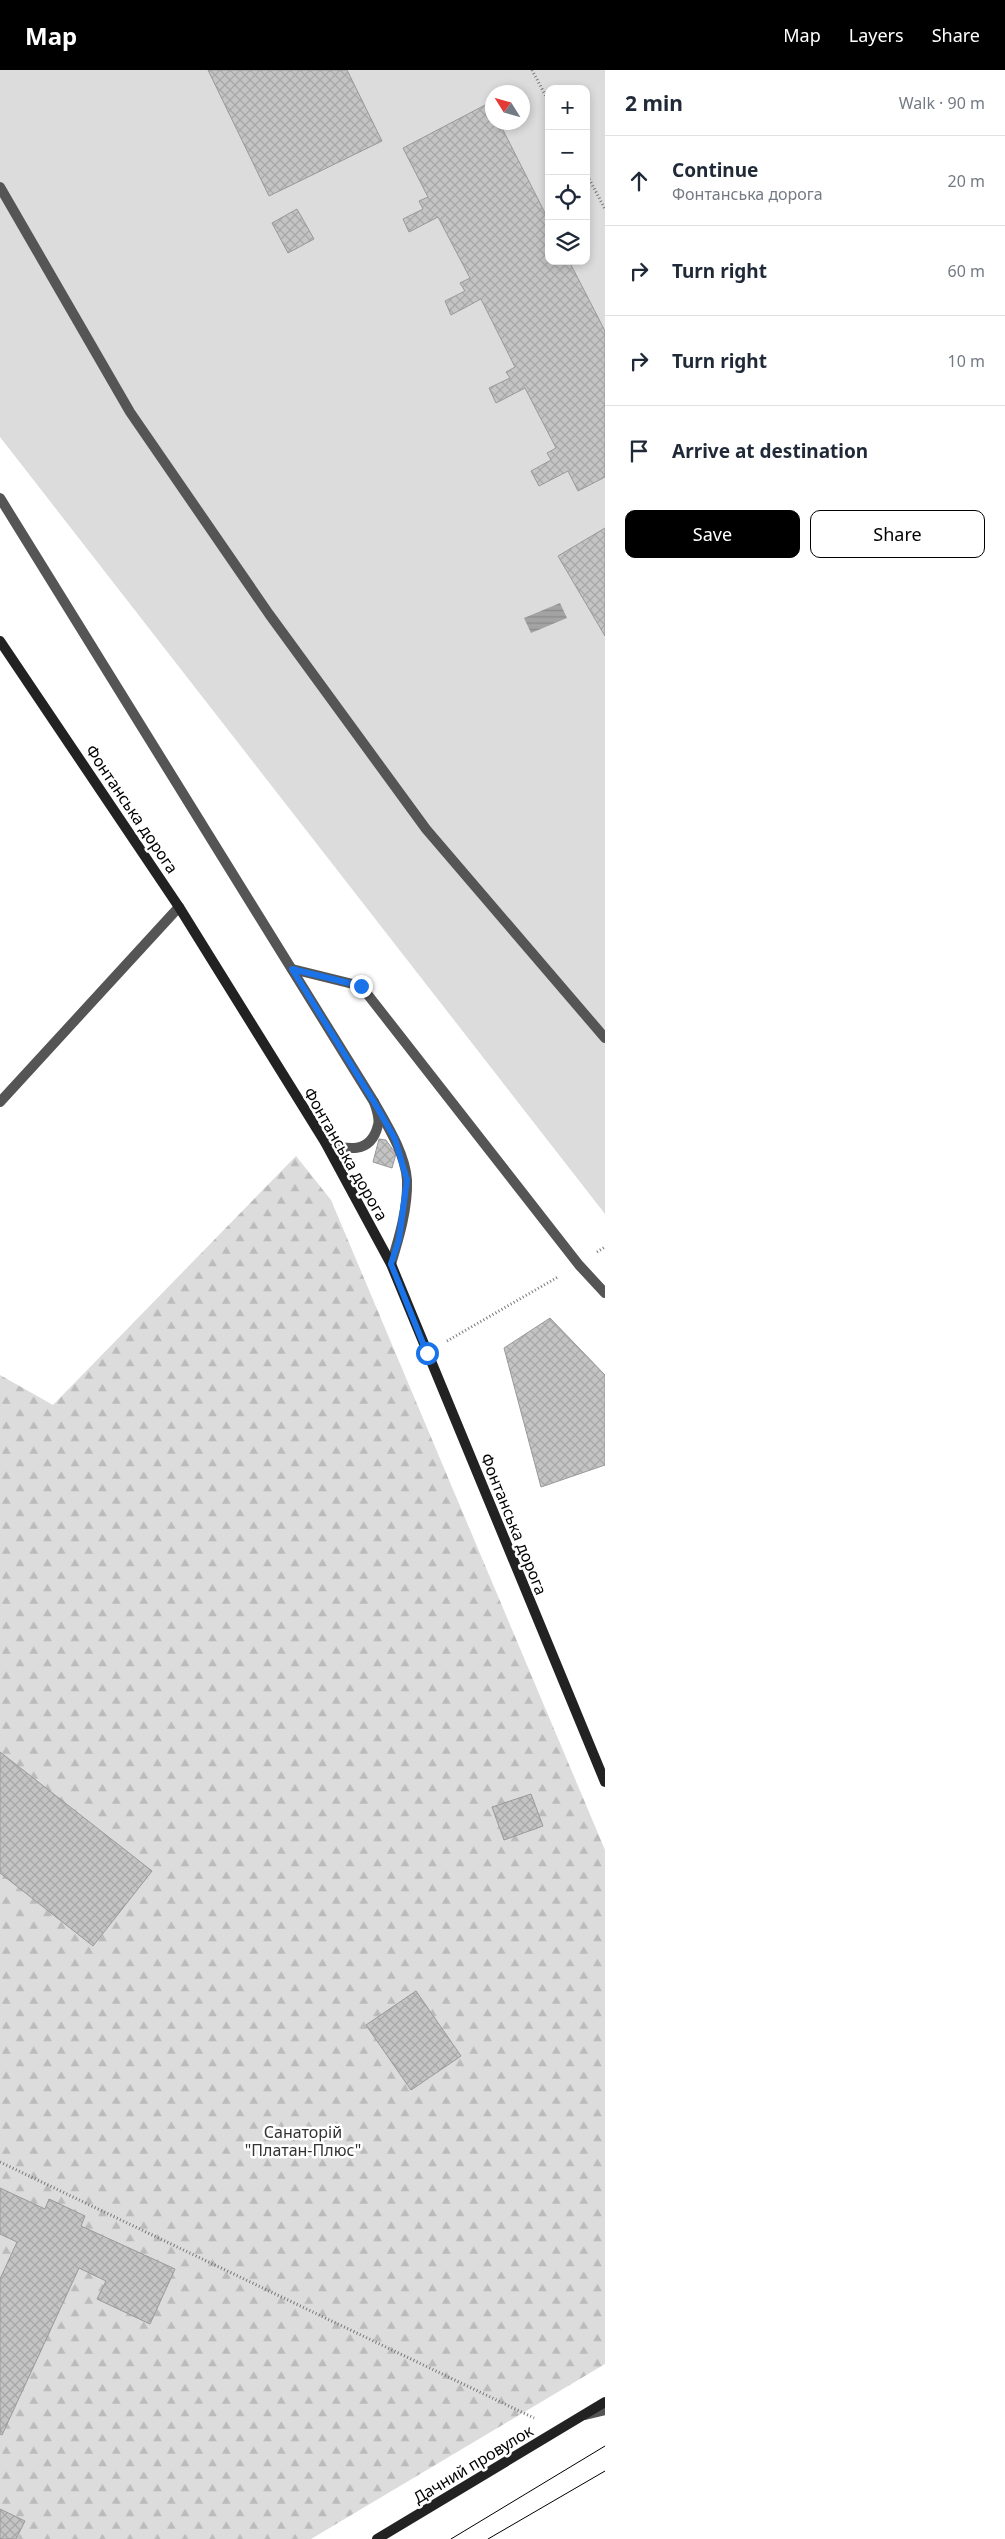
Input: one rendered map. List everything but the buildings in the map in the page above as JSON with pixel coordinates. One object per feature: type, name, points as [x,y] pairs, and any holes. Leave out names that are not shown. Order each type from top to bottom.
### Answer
[{"type":"main road","name":"Фонтанська дорога","points":[[0,641],[180,907],[325,1142],[391,1264],[605,1782]]},
{"type":"main road","name":"Дачний провулок","points":[[377,2539],[605,2402]]},
{"type":"street","points":[[0,188],[130,412],[268,614],[426,829],[605,1038]]},
{"type":"street","points":[[0,498],[374,1102],[395,1139],[407,1180],[399,1239],[391,1264]]},
{"type":"street","points":[[0,1102],[180,907]]},
{"type":"street","points":[[292,969],[361,986],[580,1265],[605,1293]]},
{"type":"street","points":[[325,1142],[343,1149],[359,1149],[372,1137],[379,1124],[374,1102]]},
{"type":"street","name":"Дачний провулок","points":[[584,2416],[605,2410]]},
{"type":"path","points":[[532,70],[545,94]]},
{"type":"path","points":[[587,175],[605,209]]},
{"type":"path","points":[[427,1353],[580,1265]]},
{"type":"path","points":[[0,2162],[560,2430]]},
{"type":"green space","points":[[0,70],[605,70],[605,1214],[0,437]]},
{"type":"green space","name":"Санаторій \"Платан-Плюс\"","points":[[296,1156],[331,1200],[605,1850],[605,2364],[311,2539],[0,2539],[0,1375],[53,1405]]},
{"type":"shaded area","points":[[560,603],[567,618],[531,633],[524,618]]},
{"type":"tram line","points":[[451,2539],[605,2446]]},
{"type":"tram line","points":[[488,2539],[605,2471]]},
{"type":"route","points":[[361,986],[292,969],[395,1139],[407,1180],[399,1239],[391,1264],[427,1353]]}]
